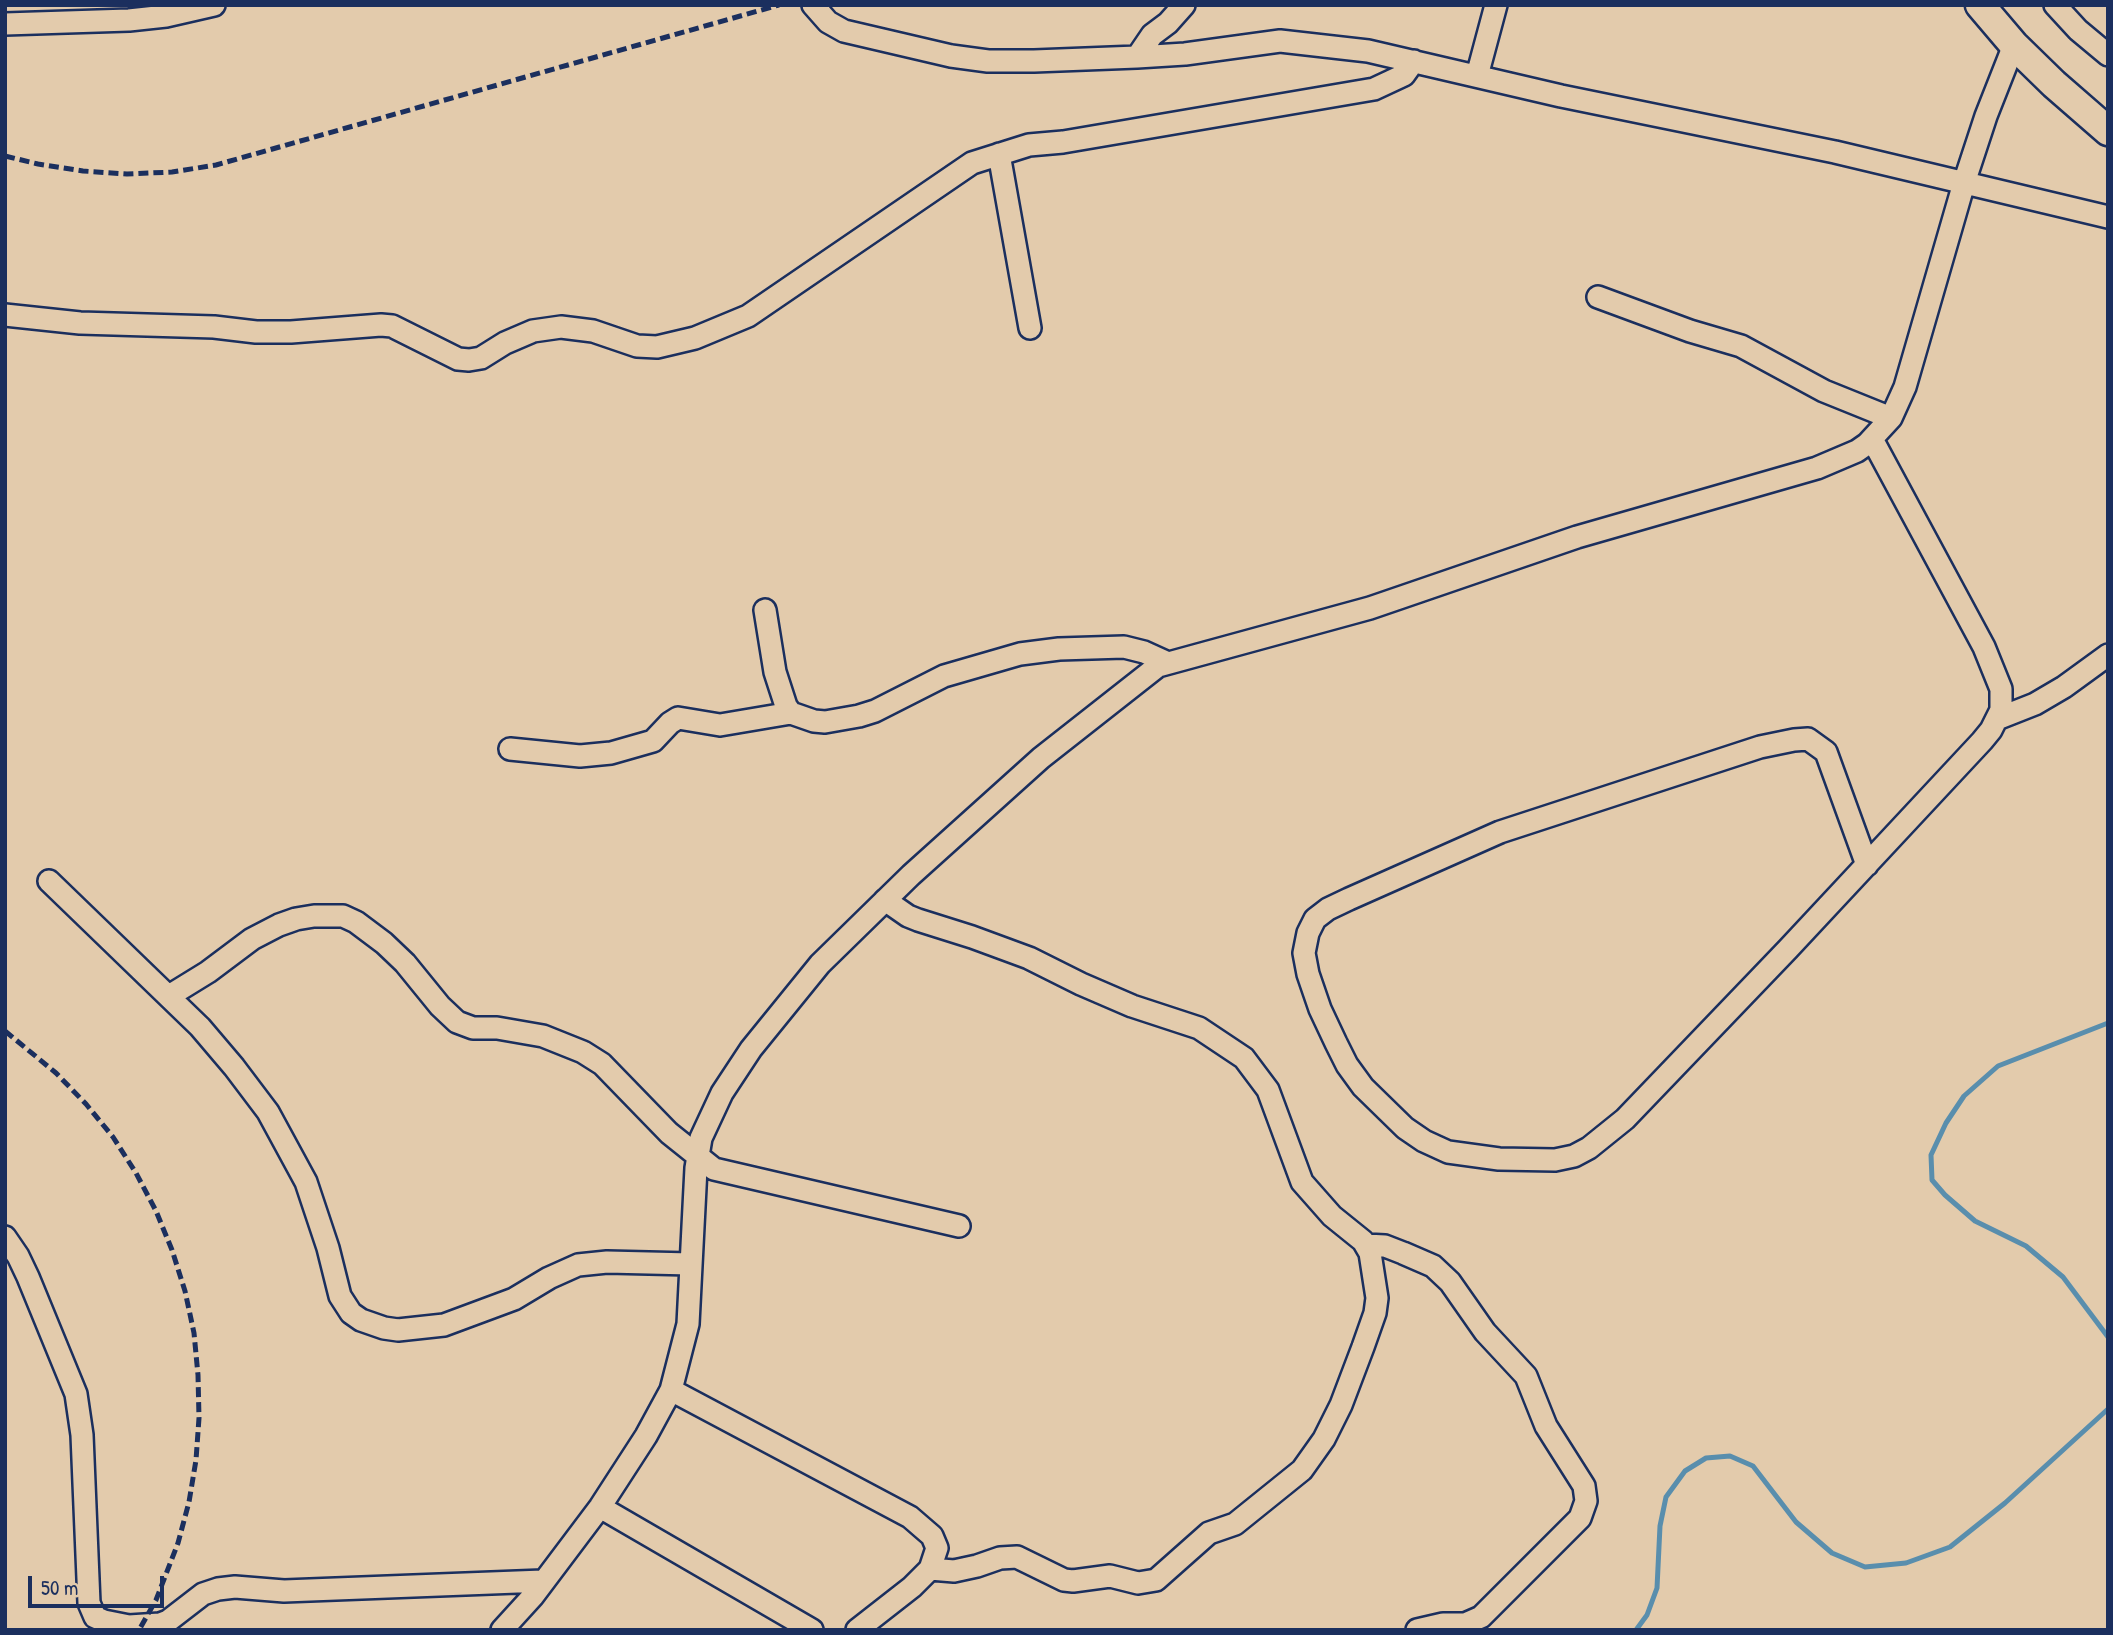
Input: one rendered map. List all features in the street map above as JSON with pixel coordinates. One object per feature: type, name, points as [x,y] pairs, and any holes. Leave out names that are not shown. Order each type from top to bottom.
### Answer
[{"type":"main road","points":[[1980,5],[2014,45],[2054,85],[2108,131]]},
{"type":"street","points":[[5,24],[129,20],[166,16],[214,5]]},
{"type":"street","points":[[813,5],[823,18],[837,28],[951,56],[988,61],[1185,54],[1280,41],[1368,51],[1561,96],[1835,152],[2108,217]]},
{"type":"street","points":[[1137,57],[1152,35],[1168,23],[1184,5]]},
{"type":"street","points":[[1477,76],[1496,5]]},
{"type":"street","points":[[2055,5],[2078,30],[2108,55]]},
{"type":"street","points":[[502,1630],[600,1507],[646,1436],[671,1390],[688,1324],[697,1154],[713,1108],[751,1049],[820,964],[885,900],[1059,742],[1151,670],[1166,662],[1370,608],[1577,537],[1817,468],[1857,451],[1891,418],[1907,379],[1964,183],[1986,116],[2014,45]]},
{"type":"street","points":[[5,315],[80,323],[215,327],[256,332],[392,326],[463,360],[481,358],[505,343],[533,331],[561,327],[593,331],[637,346],[657,347],[695,338],[748,316],[972,163],[1030,145],[1063,142],[1374,89],[1404,75],[1413,61]]},
{"type":"street","points":[[999,154],[1030,328]]},
{"type":"street","points":[[1598,297],[1690,331],[1741,346],[1824,391],[1891,418]]},
{"type":"street","points":[[1867,865],[1826,752],[1808,739],[1794,740],[1760,747],[1500,832],[1328,909],[1315,919],[1308,933],[1304,953],[1320,1009],[1347,1065],[1363,1087],[1405,1128],[1424,1140],[1448,1152],[1499,1159],[1555,1160],[1574,1156],[1589,1148],[1625,1119],[1867,865],[1982,741],[2001,710],[2001,689],[1984,647],[1872,439]]},
{"type":"street","points":[[765,610],[775,672],[786,706],[791,713]]},
{"type":"street","points":[[510,749],[580,756],[611,753],[653,741],[678,718],[720,725],[791,713],[814,721],[859,716],[875,711],[944,676],[1010,656],[1039,651],[1130,647],[1166,662]]},
{"type":"street","points":[[1997,719],[2035,704],[2108,655]]},
{"type":"street","points":[[49,881],[214,1043],[268,1112],[306,1182],[328,1248],[340,1296],[351,1313],[361,1320],[398,1330],[444,1325],[514,1299],[578,1265],[607,1262],[691,1264]]},
{"type":"street","points":[[885,900],[908,916],[1029,958],[1081,985],[1132,1006],[1199,1028],[1244,1058],[1268,1090],[1302,1182],[1315,1199],[1366,1245],[1370,1252],[1377,1298],[1375,1313],[1341,1405],[1325,1439],[1302,1470],[1244,1518],[1209,1533],[1156,1580],[1125,1581],[1110,1576],[1083,1581],[1064,1580],[1017,1558],[1000,1558],[954,1571],[930,1569]]},
{"type":"street","points":[[169,996],[208,972],[252,939],[279,925],[314,916],[344,916],[356,922],[405,963],[440,1006],[457,1022],[474,1028],[524,1031],[583,1052],[602,1063],[669,1133],[718,1171],[959,1226]]},
{"type":"street","points":[[5,1237],[28,1277],[75,1394],[82,1435],[89,1603],[92,1614],[104,1621],[129,1626],[162,1626],[203,1594],[226,1588],[284,1591],[543,1581]]},
{"type":"street","points":[[1366,1245],[1385,1246],[1433,1266],[1450,1282],[1485,1332],[1526,1376],[1546,1426],[1584,1486],[1586,1501],[1580,1518],[1481,1617],[1465,1624],[1443,1624],[1417,1630]]},
{"type":"street","points":[[671,1390],[910,1517],[928,1531],[937,1548],[930,1569],[912,1587],[857,1630]]},
{"type":"street","points":[[600,1507],[813,1630]]},
{"type":"waterway","points":[[2108,1023],[1998,1066],[1964,1096],[1946,1123],[1931,1155],[1932,1180],[1945,1195],[1975,1221],[2026,1246],[2063,1277],[2108,1337]]},
{"type":"waterway","points":[[1636,1630],[1647,1615],[1657,1588],[1660,1526],[1666,1497],[1685,1471],[1706,1458],[1730,1456],[1753,1466],[1796,1522],[1832,1553],[1865,1567],[1906,1563],[1950,1547],[2005,1503],[2108,1409]]},
{"type":"railway","points":[[5,156],[83,171],[127,174],[172,172],[216,165],[779,5]]},
{"type":"railway","points":[[5,1031],[56,1073],[113,1137],[156,1211],[185,1291],[194,1333],[198,1375],[196,1460],[178,1543],[156,1600],[139,1630]]}]
